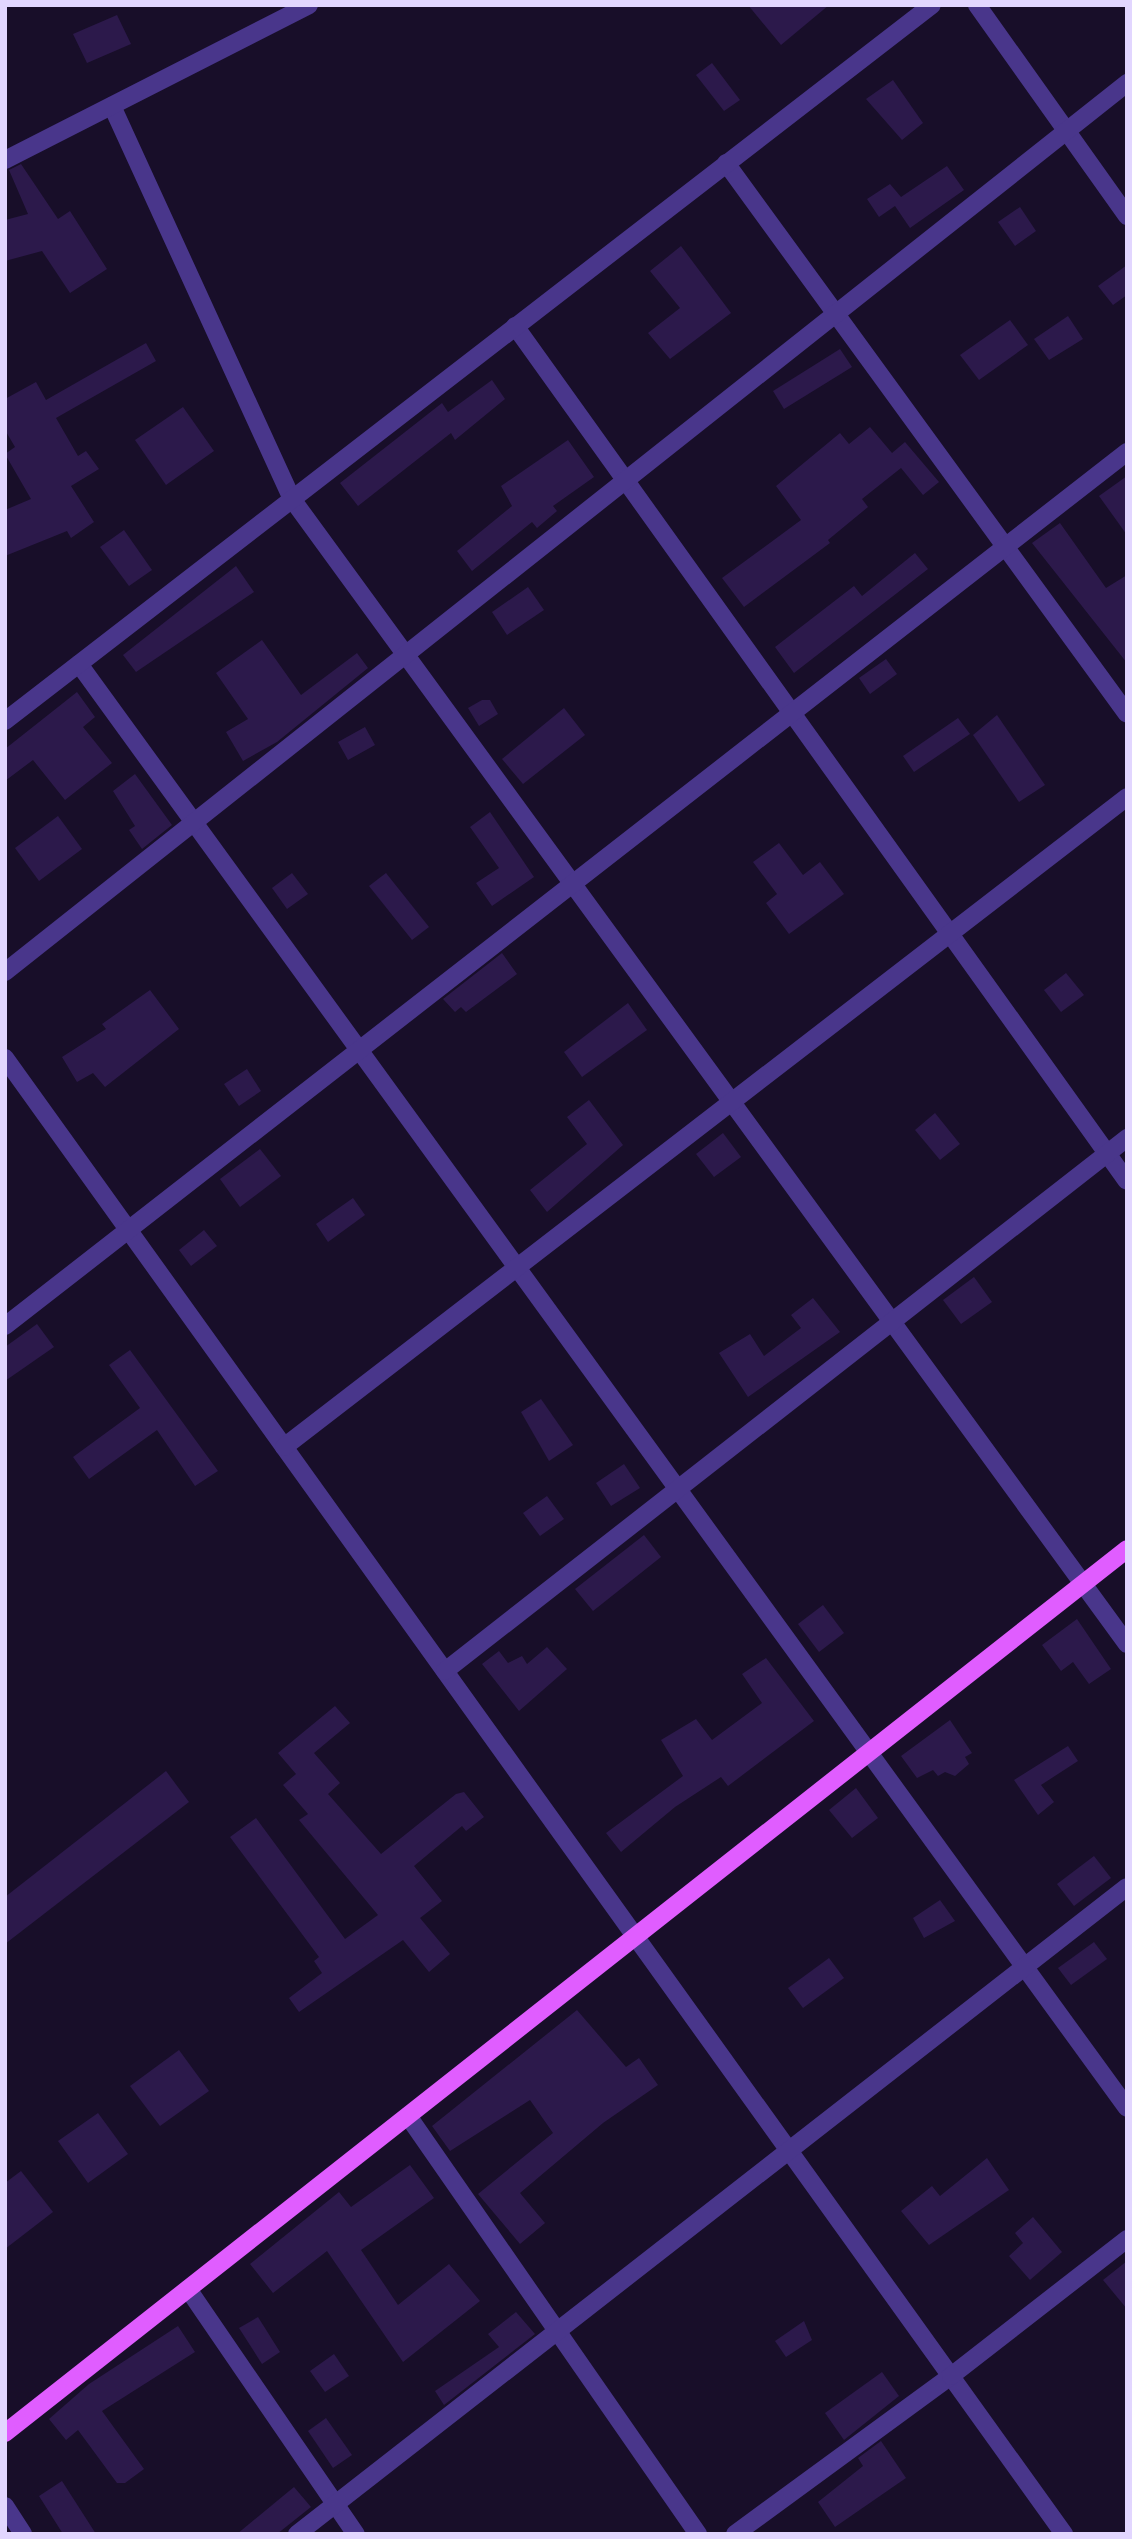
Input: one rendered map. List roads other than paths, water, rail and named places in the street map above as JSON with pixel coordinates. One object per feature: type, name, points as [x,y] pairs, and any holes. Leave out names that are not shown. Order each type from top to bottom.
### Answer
[{"type":"main road","points":[[5,2433],[1127,1549]]},
{"type":"street","points":[[5,160],[309,5]]},
{"type":"street","points":[[5,721],[932,5]]},
{"type":"street","points":[[977,5],[1127,216]]},
{"type":"street","points":[[5,972],[1127,83]]},
{"type":"street","points":[[112,106],[292,499],[1127,1644]]},
{"type":"street","points":[[726,163],[1127,714]]},
{"type":"street","points":[[515,326],[1127,1181]]},
{"type":"street","points":[[5,1326],[1127,452]]},
{"type":"street","points":[[79,664],[1127,2108]]},
{"type":"street","points":[[284,1447],[1127,797]]},
{"type":"street","points":[[5,1058],[1064,2534]]},
{"type":"street","points":[[445,1671],[1127,1138]]},
{"type":"street","points":[[297,2534],[1127,1887]]},
{"type":"street","points":[[408,2116],[698,2534]]},
{"type":"street","points":[[735,2534],[951,2376],[1127,2239]]},
{"type":"street","points":[[188,2289],[356,2534]]},
{"type":"street","points":[[5,2506],[23,2534]]}]
